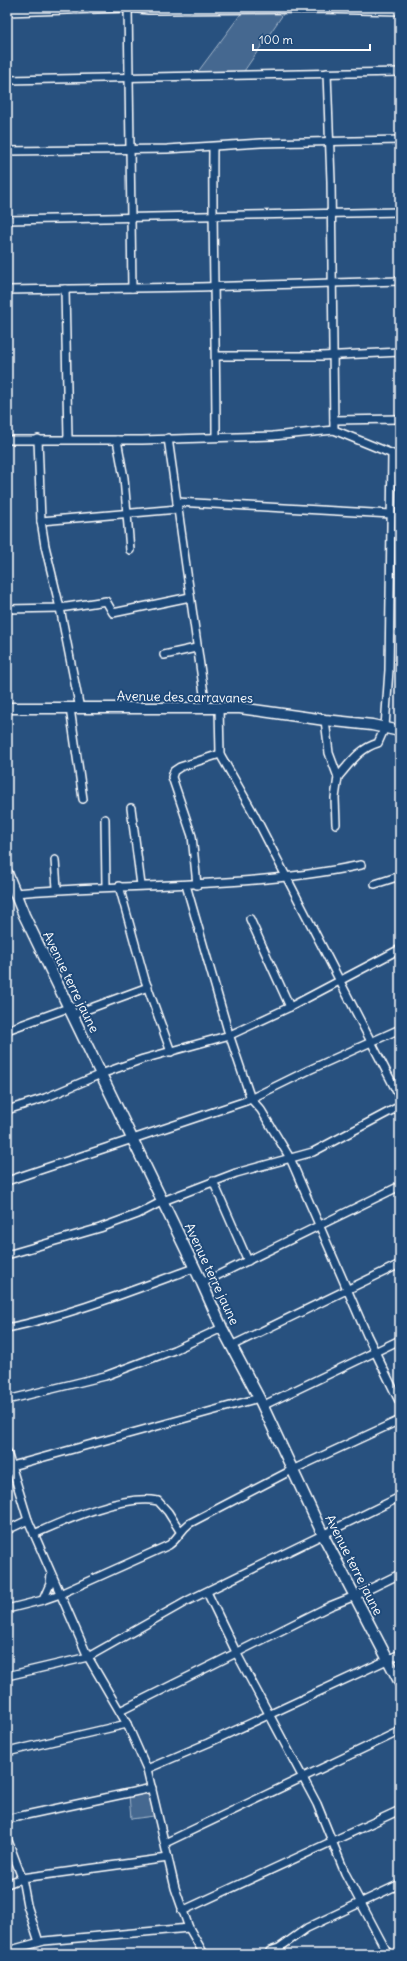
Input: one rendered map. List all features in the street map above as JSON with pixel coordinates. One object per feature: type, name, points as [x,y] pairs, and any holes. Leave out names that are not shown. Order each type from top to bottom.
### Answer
[{"type":"street","points":[[128,8],[132,288]]},
{"type":"street","points":[[7,12],[128,8],[148,10],[318,8],[400,11]]},
{"type":"street","points":[[7,80],[400,72]]},
{"type":"street","points":[[328,73],[334,430]]},
{"type":"street","points":[[7,151],[213,147],[330,140],[400,140]]},
{"type":"street","points":[[213,147],[212,217],[215,287],[216,436]]},
{"type":"street","points":[[7,220],[130,216],[212,217],[400,212]]},
{"type":"street","points":[[7,290],[215,287],[400,281]]},
{"type":"street","points":[[65,289],[68,439]]},
{"type":"street","points":[[216,356],[333,355],[400,352]]},
{"type":"street","points":[[334,420],[400,419]]},
{"type":"street","points":[[7,440],[117,440],[216,436],[273,436],[334,430],[400,457]]},
{"type":"street","points":[[168,438],[196,648],[206,708]]},
{"type":"street","points":[[38,440],[42,521],[46,554],[60,608],[75,708],[83,799]]},
{"type":"street","points":[[117,440],[124,478],[130,550]]},
{"type":"street","points":[[338,777],[359,753],[378,743],[385,727],[389,670],[392,454]]},
{"type":"street","points":[[42,521],[128,514],[178,505],[391,514]]},
{"type":"street","points":[[7,609],[60,608],[106,601],[113,612],[190,597]]},
{"type":"street","points":[[164,655],[196,648]]},
{"type":"street","name":"Avenue des carravanes","points":[[7,708],[240,708],[385,727],[400,731]]},
{"type":"street","points":[[219,708],[220,754],[254,814],[400,1098]]},
{"type":"street","points":[[325,720],[329,753],[338,777],[335,798],[336,824]]},
{"type":"street","points":[[197,885],[192,836],[172,777],[174,771],[180,767],[220,754]]},
{"type":"street","points":[[131,808],[141,885]]},
{"type":"street","points":[[105,819],[106,886]]},
{"type":"street","points":[[55,860],[57,888]]},
{"type":"street","points":[[14,893],[57,888],[197,885],[323,873],[361,865]]},
{"type":"street","name":"Avenue terre jaune","points":[[7,873],[14,893],[132,1140],[163,1200],[222,1328],[261,1402],[324,1535],[400,1683]]},
{"type":"street","points":[[375,884],[400,876]]},
{"type":"street","points":[[186,885],[230,1034],[251,1099],[261,1110],[290,1158],[375,1351],[400,1403]]},
{"type":"street","points":[[119,886],[124,910],[148,987],[171,1052]]},
{"type":"street","points":[[250,919],[290,1007]]},
{"type":"street","points":[[7,1110],[44,1098],[101,1074],[143,1059],[230,1034],[290,1007],[400,949]]},
{"type":"street","points":[[7,1030],[148,987]]},
{"type":"street","points":[[7,1181],[251,1099],[309,1070],[400,1029]]},
{"type":"street","points":[[7,1255],[100,1228],[138,1214],[163,1200],[236,1173],[313,1152],[400,1106]]},
{"type":"street","points":[[213,1181],[248,1261]]},
{"type":"street","points":[[202,1283],[400,1186]]},
{"type":"street","points":[[231,1346],[347,1288],[400,1264]]},
{"type":"street","points":[[7,1328],[31,1323],[112,1298],[194,1268]]},
{"type":"street","points":[[7,1400],[105,1376],[174,1350],[222,1328]]},
{"type":"street","points":[[9,1467],[261,1402],[400,1340]]},
{"type":"street","points":[[7,1609],[60,1594],[169,1545],[177,1540],[180,1531],[190,1523],[292,1470],[400,1420]]},
{"type":"street","points":[[7,1452],[9,1467],[28,1520],[60,1594],[88,1657],[127,1724],[147,1769],[182,1911],[204,1954]]},
{"type":"street","points":[[7,1676],[88,1657],[187,1601],[400,1497]]},
{"type":"street","points":[[34,1534],[68,1519],[108,1506],[144,1500],[158,1501],[168,1512],[180,1531]]},
{"type":"street","points":[[7,1530],[28,1520]]},
{"type":"street","points":[[43,1600],[50,1584],[51,1572]]},
{"type":"street","points":[[120,1711],[237,1654],[330,1606],[355,1596],[400,1574]]},
{"type":"street","points":[[207,1592],[237,1654],[303,1777],[333,1841],[345,1873],[359,1902],[388,1954]]},
{"type":"street","points":[[147,1769],[400,1654]]},
{"type":"street","points":[[7,1752],[127,1724]]},
{"type":"street","points":[[165,1843],[400,1731]]},
{"type":"street","points":[[7,1820],[152,1788]]},
{"type":"street","points":[[182,1911],[400,1810]]},
{"type":"street","points":[[7,1838],[22,1878],[27,1905],[39,1942]]},
{"type":"street","points":[[7,1884],[22,1878],[168,1858]]},
{"type":"street","points":[[270,1951],[280,1948],[307,1928],[359,1902],[400,1884]]},
{"type":"street","points":[[7,1951],[39,1942],[190,1928]]},
{"type":"shaded area","points":[[246,7],[288,7],[240,77],[197,73]]},
{"type":"shaded area","points":[[152,1793],[154,1816],[131,1819],[129,1795]]}]
